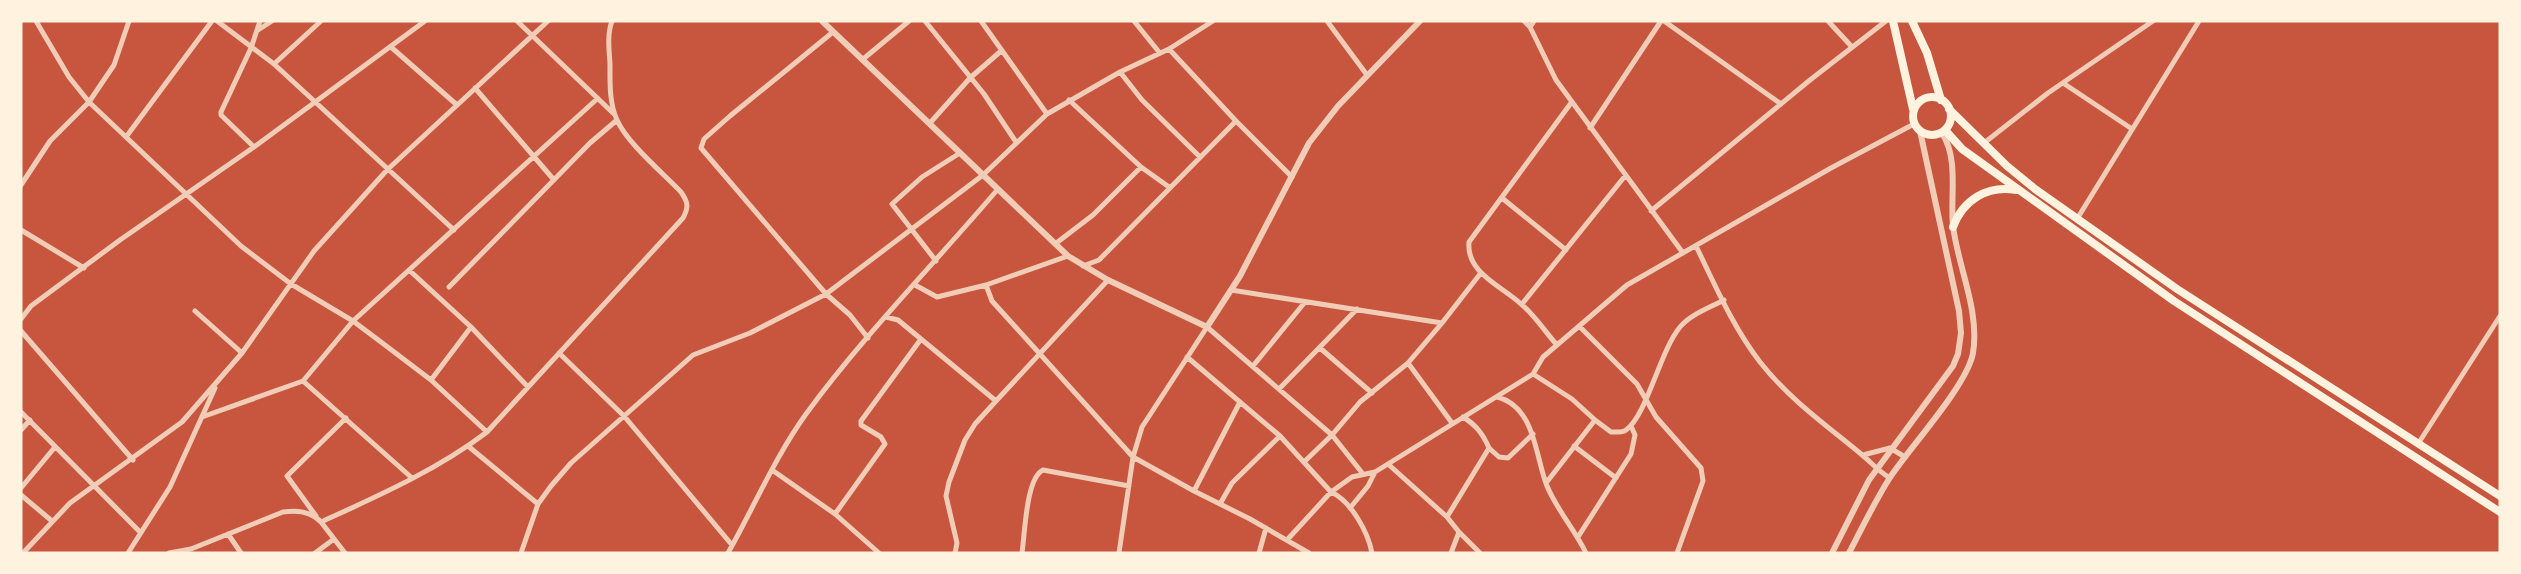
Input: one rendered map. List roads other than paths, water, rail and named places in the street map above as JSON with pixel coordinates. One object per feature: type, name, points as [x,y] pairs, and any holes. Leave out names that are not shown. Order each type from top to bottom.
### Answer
[{"type":"main road","points":[[1893,21],[1913,110],[1914,124],[1920,132],[1931,136],[1943,132],[1950,121],[1950,109]]},
{"type":"main road","points":[[1912,21],[1927,53],[1942,100],[2007,166],[2077,219],[2177,289],[2500,496]]},
{"type":"main road","points":[[1913,110],[1925,98],[1942,100]]},
{"type":"main road","points":[[1943,132],[1962,149],[2017,190],[2070,225],[2174,301],[2500,512]]},
{"type":"main road","points":[[1953,227],[1962,209],[1978,196],[1997,189],[2017,190]]},
{"type":"street","points":[[36,21],[69,77],[89,102],[241,246],[291,284],[353,321],[431,380],[487,432]]},
{"type":"street","points":[[21,186],[50,141],[89,102],[114,65],[129,21]]},
{"type":"street","points":[[126,137],[212,21]]},
{"type":"street","points":[[217,21],[274,64],[454,230]]},
{"type":"street","points":[[254,147],[221,115],[221,112],[251,48],[260,21]]},
{"type":"street","points":[[258,30],[272,21]]},
{"type":"street","points":[[274,64],[321,21]]},
{"type":"street","points":[[21,319],[31,306],[254,147],[425,21]]},
{"type":"street","points":[[320,520],[389,491],[468,446],[487,432],[683,218],[688,208],[687,200],[681,192],[628,137],[616,118],[517,21]]},
{"type":"street","points":[[23,553],[70,503],[133,460],[182,422],[242,354],[314,251],[387,170],[548,21]]},
{"type":"street","points":[[612,21],[609,30],[610,77],[616,118]]},
{"type":"street","points":[[822,21],[1068,256],[1108,280],[1207,327],[1332,435],[1362,474]]},
{"type":"street","points":[[862,60],[908,21]]},
{"type":"street","points":[[926,21],[984,94],[1016,142]]},
{"type":"street","points":[[981,21],[1047,114]]},
{"type":"street","points":[[1134,21],[1159,52]]},
{"type":"street","points":[[521,553],[538,504],[570,463],[693,354],[739,339],[826,294],[983,176],[1047,114],[1120,72],[1159,52],[1169,49],[1214,21]]},
{"type":"street","points":[[1327,21],[1368,75]]},
{"type":"street","points":[[1120,553],[1133,457],[1147,418],[1231,290],[1309,144],[1338,106],[1420,21]]},
{"type":"street","points":[[1524,21],[1530,27],[1556,80],[1571,103],[1683,253]]},
{"type":"street","points":[[1530,27],[1534,21]]},
{"type":"street","points":[[1590,128],[1662,21],[1781,104]]},
{"type":"street","points":[[1828,21],[1852,47]]},
{"type":"street","points":[[1651,211],[1886,21]]},
{"type":"street","points":[[1984,143],[2063,83],[2153,21]]},
{"type":"street","points":[[2077,219],[2197,22]]},
{"type":"street","points":[[832,32],[704,139],[701,148],[826,294],[850,315],[868,338]]},
{"type":"street","points":[[391,47],[456,105]]},
{"type":"street","points":[[1169,49],[1236,121],[1292,177]]},
{"type":"street","points":[[930,124],[970,78],[1001,51]]},
{"type":"street","points":[[1120,72],[1142,100],[1200,157]]},
{"type":"street","points":[[2063,83],[2132,129]]},
{"type":"street","points":[[475,88],[554,180]]},
{"type":"street","points":[[202,417],[303,381],[353,321],[597,99]]},
{"type":"street","points":[[1069,100],[1141,167],[1169,187]]},
{"type":"street","points":[[1557,345],[1522,304],[1480,274],[1469,249],[1469,242],[1571,103]]},
{"type":"street","points":[[449,286],[616,118]]},
{"type":"street","points":[[1083,266],[1099,260],[1236,121]]},
{"type":"street","points":[[1287,540],[1331,492],[1352,477],[1375,472],[1532,374],[1543,357],[1627,285],[1831,168],[1914,124]]},
{"type":"street","points":[[1832,553],[1876,469],[1953,366],[1958,354],[1961,333],[1950,270],[1920,132]]},
{"type":"street","points":[[1849,553],[1890,478],[1960,382],[1972,353],[1972,322],[1953,227],[1952,158],[1943,132]]},
{"type":"street","points":[[936,261],[895,210],[893,203],[922,177],[960,153]]},
{"type":"street","points":[[1055,244],[1093,215],[1141,167]]},
{"type":"street","points":[[1522,304],[1625,176]]},
{"type":"street","points":[[728,553],[772,470],[805,415],[868,338],[998,189]]},
{"type":"street","points":[[1502,198],[1566,250]]},
{"type":"street","points":[[21,230],[84,268]]},
{"type":"street","points":[[1696,246],[1724,300],[1760,362],[1800,404],[1862,455],[1876,469],[1890,478]]},
{"type":"street","points":[[915,285],[937,297],[986,285],[1068,256]]},
{"type":"street","points":[[409,270],[470,327],[528,387]]},
{"type":"street","points":[[1304,462],[1332,435],[1360,402],[1408,363],[1480,274]]},
{"type":"street","points":[[955,553],[957,543],[946,503],[946,490],[965,440],[974,424],[1108,280]]},
{"type":"street","points":[[986,285],[992,302],[1133,457],[1309,553]]},
{"type":"street","points":[[1231,290],[1442,323]]},
{"type":"street","points":[[1532,374],[1572,400],[1611,432],[1624,431],[1631,426],[1646,397],[1671,339],[1690,318],[1724,300]]},
{"type":"street","points":[[1253,366],[1305,302]]},
{"type":"street","points":[[1279,389],[1357,309]]},
{"type":"street","points":[[195,311],[242,354]]},
{"type":"street","points":[[2418,444],[2500,316]]},
{"type":"street","points":[[886,317],[898,320],[996,401]]},
{"type":"street","points":[[1579,326],[1621,366],[1646,397],[1656,417],[1701,468],[1703,475],[1677,553]]},
{"type":"street","points":[[431,380],[470,327]]},
{"type":"street","points":[[21,331],[133,460]]},
{"type":"street","points":[[835,514],[885,444],[881,437],[861,426],[861,421],[921,339]]},
{"type":"street","points":[[1320,348],[1372,393]]},
{"type":"street","points":[[559,353],[624,416],[732,545]]},
{"type":"street","points":[[1187,357],[1280,436],[1331,492],[1340,496],[1362,528],[1372,553]]},
{"type":"street","points":[[1408,363],[1452,423]]},
{"type":"street","points":[[303,381],[412,478]]},
{"type":"street","points":[[128,553],[170,487],[217,383]]},
{"type":"street","points":[[1497,397],[1508,400],[1533,434],[1546,483],[1586,553]]},
{"type":"street","points":[[1194,491],[1240,402]]},
{"type":"street","points":[[21,412],[93,487],[140,532]]},
{"type":"street","points":[[1463,417],[1474,424],[1485,437],[1489,448],[1499,457],[1508,458],[1533,434]]},
{"type":"street","points":[[345,553],[287,476],[346,418]]},
{"type":"street","points":[[21,430],[30,420]]},
{"type":"street","points":[[1546,483],[1595,420]]},
{"type":"street","points":[[1578,537],[1616,478],[1634,444],[1635,435],[1631,426]]},
{"type":"street","points":[[1220,504],[1232,483],[1280,436]]},
{"type":"street","points":[[468,446],[538,504]]},
{"type":"street","points":[[1574,446],[1616,478]]},
{"type":"street","points":[[21,488],[55,447]]},
{"type":"street","points":[[1447,517],[1489,448]]},
{"type":"street","points":[[1862,455],[1890,448],[1906,457]]},
{"type":"street","points":[[1388,464],[1447,517],[1480,553]]},
{"type":"street","points":[[772,470],[835,514],[879,553]]},
{"type":"street","points":[[1022,553],[1032,486],[1038,472],[1043,470],[1129,486]]},
{"type":"street","points":[[1350,508],[1368,486],[1375,472]]},
{"type":"street","points":[[21,495],[52,521]]},
{"type":"street","points":[[169,553],[191,549],[284,512],[294,510],[307,513],[320,520]]},
{"type":"street","points":[[1259,553],[1266,528]]},
{"type":"street","points":[[1451,553],[1459,532]]},
{"type":"street","points":[[228,534],[241,553]]},
{"type":"street","points":[[314,553],[334,539]]}]
